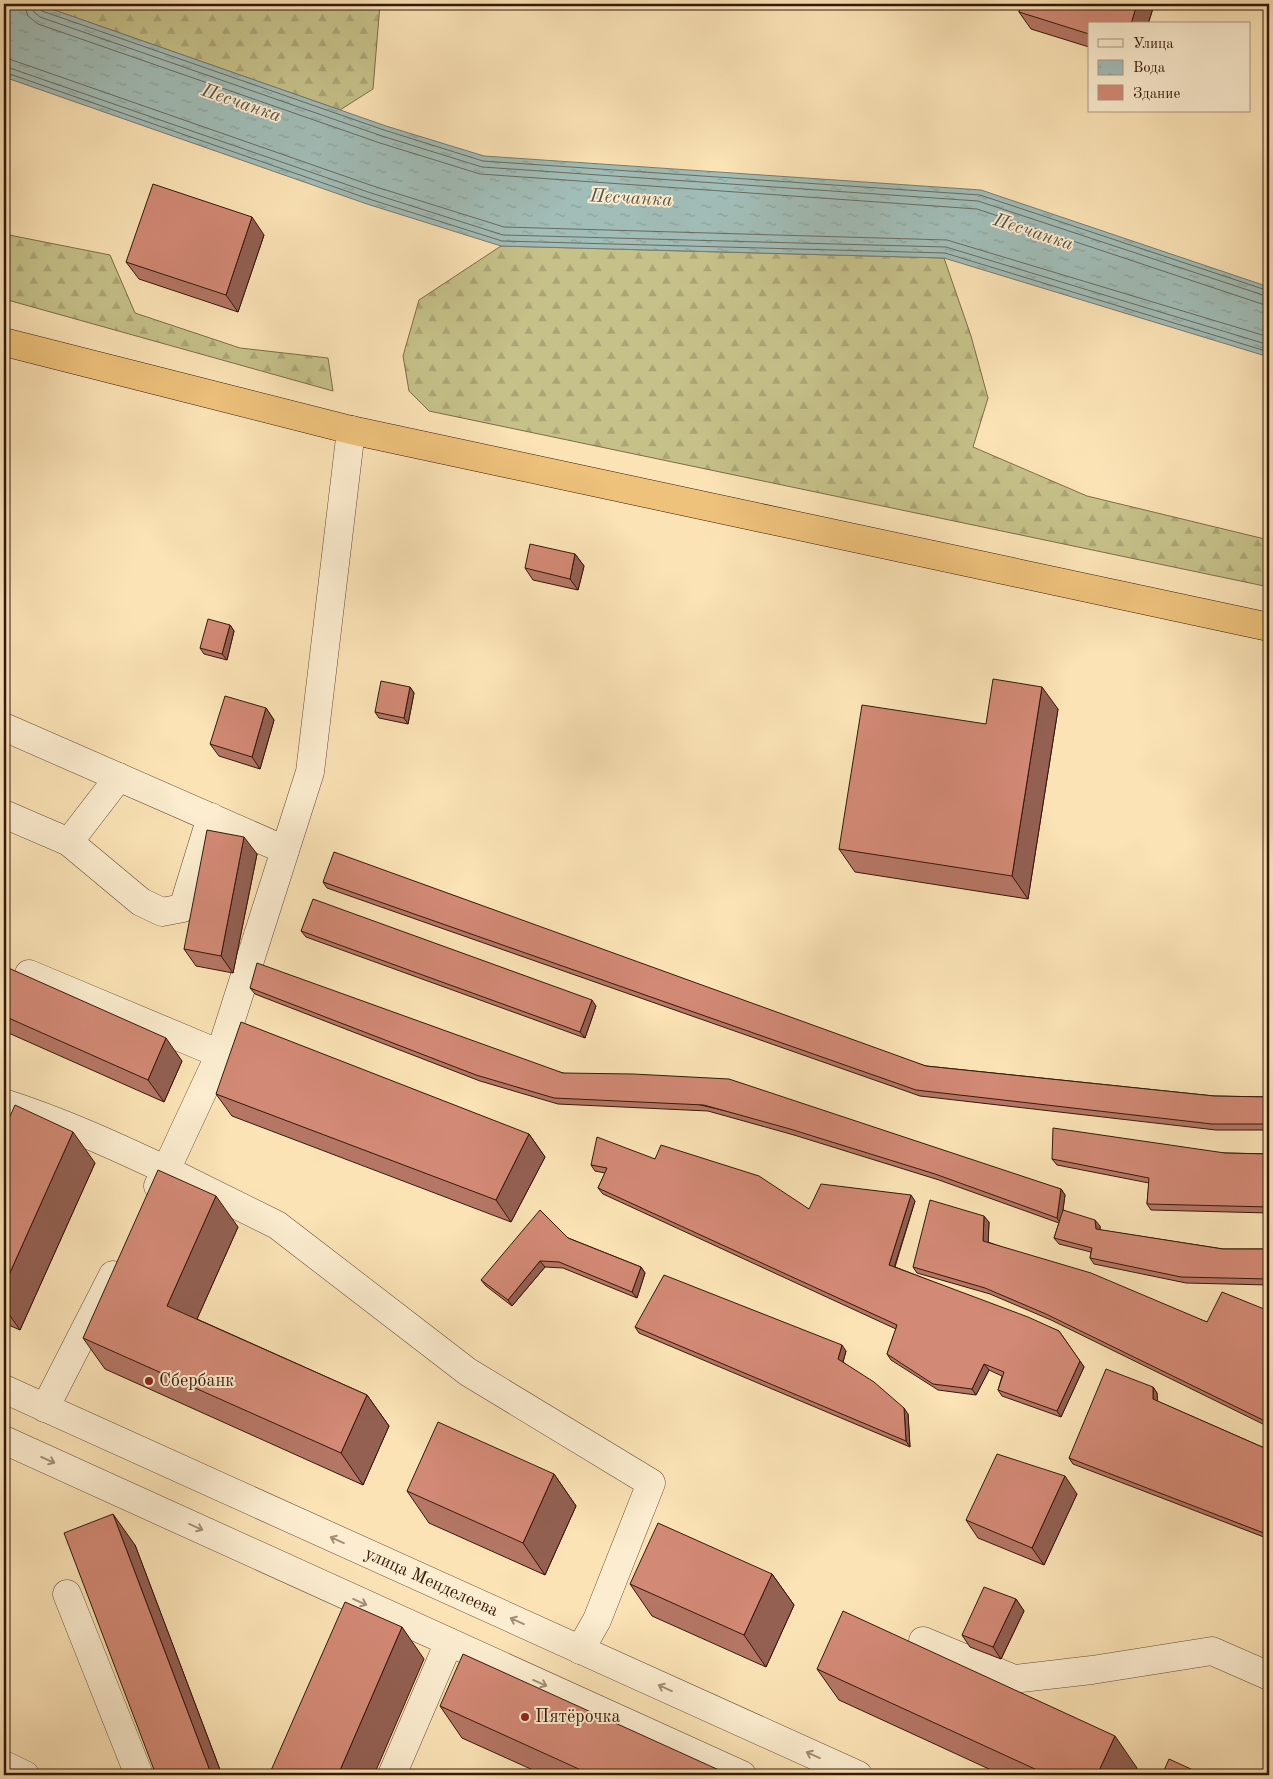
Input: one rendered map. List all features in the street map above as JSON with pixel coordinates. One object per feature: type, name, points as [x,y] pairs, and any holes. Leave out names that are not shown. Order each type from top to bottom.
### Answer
[{"type":"highway","points":[[4,342],[351,430],[1269,627]]},
{"type":"street","points":[[149,1205],[220,1054],[310,772],[351,430]]},
{"type":"street","points":[[4,726],[285,850]]},
{"type":"street","points":[[69,842],[119,777]]},
{"type":"street","points":[[4,814],[69,842],[142,902],[162,912],[183,908],[211,817]]},
{"type":"street","points":[[29,974],[220,1054]]},
{"type":"street","points":[[4,1103],[42,1115],[79,1130],[166,1170],[277,1225],[468,1372],[651,1482],[597,1620],[580,1650]]},
{"type":"street","points":[[45,1408],[122,1257]]},
{"type":"street","name":"улица Менделеева","points":[[4,1389],[858,1775]]},
{"type":"street","points":[[4,1440],[742,1775]]},
{"type":"street","points":[[67,1594],[139,1775]]},
{"type":"street","points":[[923,1641],[1014,1679],[1092,1670],[1212,1651],[1269,1676]]},
{"type":"street","points":[[392,1775],[449,1642]]},
{"type":"street","points":[[4,1765],[25,1775]]},
{"type":"green space","points":[[37,4],[380,4],[373,89],[340,110]]},
{"type":"green space","points":[[4,234],[110,255],[135,313],[240,348],[328,358],[333,391],[4,299]]},
{"type":"green space","points":[[501,246],[944,258],[971,336],[988,398],[973,447],[1087,496],[1269,540],[1269,587],[429,411],[409,391],[403,356],[419,300]]},
{"type":"water","name":"Песчанка","points":[[4,4],[37,4],[386,126],[484,156],[981,190],[1269,287],[1269,357],[944,258],[501,246],[367,204],[4,77]]},
{"type":"building","points":[[1021,4],[1137,4],[1132,22],[1088,22],[1088,34],[1019,12]]},
{"type":"building","points":[[153,184],[252,217],[226,295],[126,262]]},
{"type":"building","points":[[530,544],[575,554],[570,579],[525,568]]},
{"type":"building","points":[[208,619],[230,625],[222,654],[200,648]]},
{"type":"building","points":[[993,679],[1042,687],[1012,876],[839,849],[862,705],[986,724]]},
{"type":"building","points":[[381,681],[410,687],[404,718],[375,712]]},
{"type":"building","points":[[225,696],[266,708],[252,757],[210,744]]},
{"type":"building","points":[[207,830],[244,837],[221,956],[184,949]]},
{"type":"building","points":[[334,852],[926,1066],[1214,1096],[1269,1097],[1269,1124],[1212,1124],[916,1090],[323,882]]},
{"type":"building","points":[[313,899],[592,1000],[580,1032],[301,931]]},
{"type":"building","points":[[257,963],[563,1073],[633,1074],[729,1079],[1061,1189],[1057,1218],[935,1174],[790,1129],[704,1105],[554,1098],[476,1075],[250,988]]},
{"type":"building","points":[[4,966],[166,1038],[148,1080],[4,1016]]},
{"type":"building","points":[[241,1022],[529,1134],[496,1200],[216,1094]]},
{"type":"building","points":[[15,1105],[73,1132],[4,1286],[4,1130]]},
{"type":"building","points":[[1053,1128],[1225,1153],[1269,1154],[1269,1207],[1147,1204],[1149,1178],[1052,1159]]},
{"type":"building","points":[[597,1137],[655,1159],[661,1145],[759,1176],[809,1209],[821,1184],[911,1195],[889,1265],[1028,1317],[1059,1331],[1080,1361],[1057,1411],[998,1390],[1004,1372],[984,1364],[972,1389],[933,1384],[887,1354],[897,1325],[598,1188],[607,1168],[591,1165]]},
{"type":"building","points":[[158,1170],[216,1196],[167,1306],[367,1395],[341,1453],[83,1338]]},
{"type":"building","points":[[930,1200],[984,1216],[983,1241],[1091,1273],[1207,1322],[1222,1292],[1269,1311],[1269,1423],[1046,1314],[985,1288],[913,1267]]},
{"type":"building","points":[[540,1210],[568,1238],[641,1267],[632,1292],[559,1262],[540,1261],[508,1300],[481,1280]]},
{"type":"building","points":[[1063,1210],[1095,1220],[1096,1229],[1223,1249],[1269,1249],[1269,1279],[1181,1277],[1090,1258],[1092,1248],[1054,1238]]},
{"type":"building","points":[[664,1275],[842,1345],[838,1359],[874,1382],[904,1408],[906,1441],[635,1327]]},
{"type":"building","points":[[1106,1369],[1153,1387],[1153,1399],[1269,1450],[1269,1535],[1069,1458]]},
{"type":"building","points":[[438,1422],[554,1474],[523,1543],[407,1491]]},
{"type":"building","points":[[997,1454],[1065,1476],[1032,1548],[966,1520]]},
{"type":"building","points":[[113,1514],[210,1771],[198,1775],[156,1775],[64,1533]]},
{"type":"building","points":[[658,1523],[772,1574],[744,1635],[630,1584]]},
{"type":"building","points":[[984,1587],[1016,1599],[993,1647],[962,1635]]},
{"type":"building","points":[[345,1602],[402,1627],[338,1775],[269,1775]]},
{"type":"building","points":[[843,1611],[1115,1736],[1097,1775],[1048,1775],[817,1669]]},
{"type":"building","points":[[463,1654],[730,1775],[592,1775],[440,1706]]},
{"type":"building","points":[[1169,1759],[1204,1775],[1162,1775]]},
{"type":"place","name":"Сбербанк","points":[[149,1381]]},
{"type":"place","name":"Пятёрочка","points":[[525,1717]]}]
